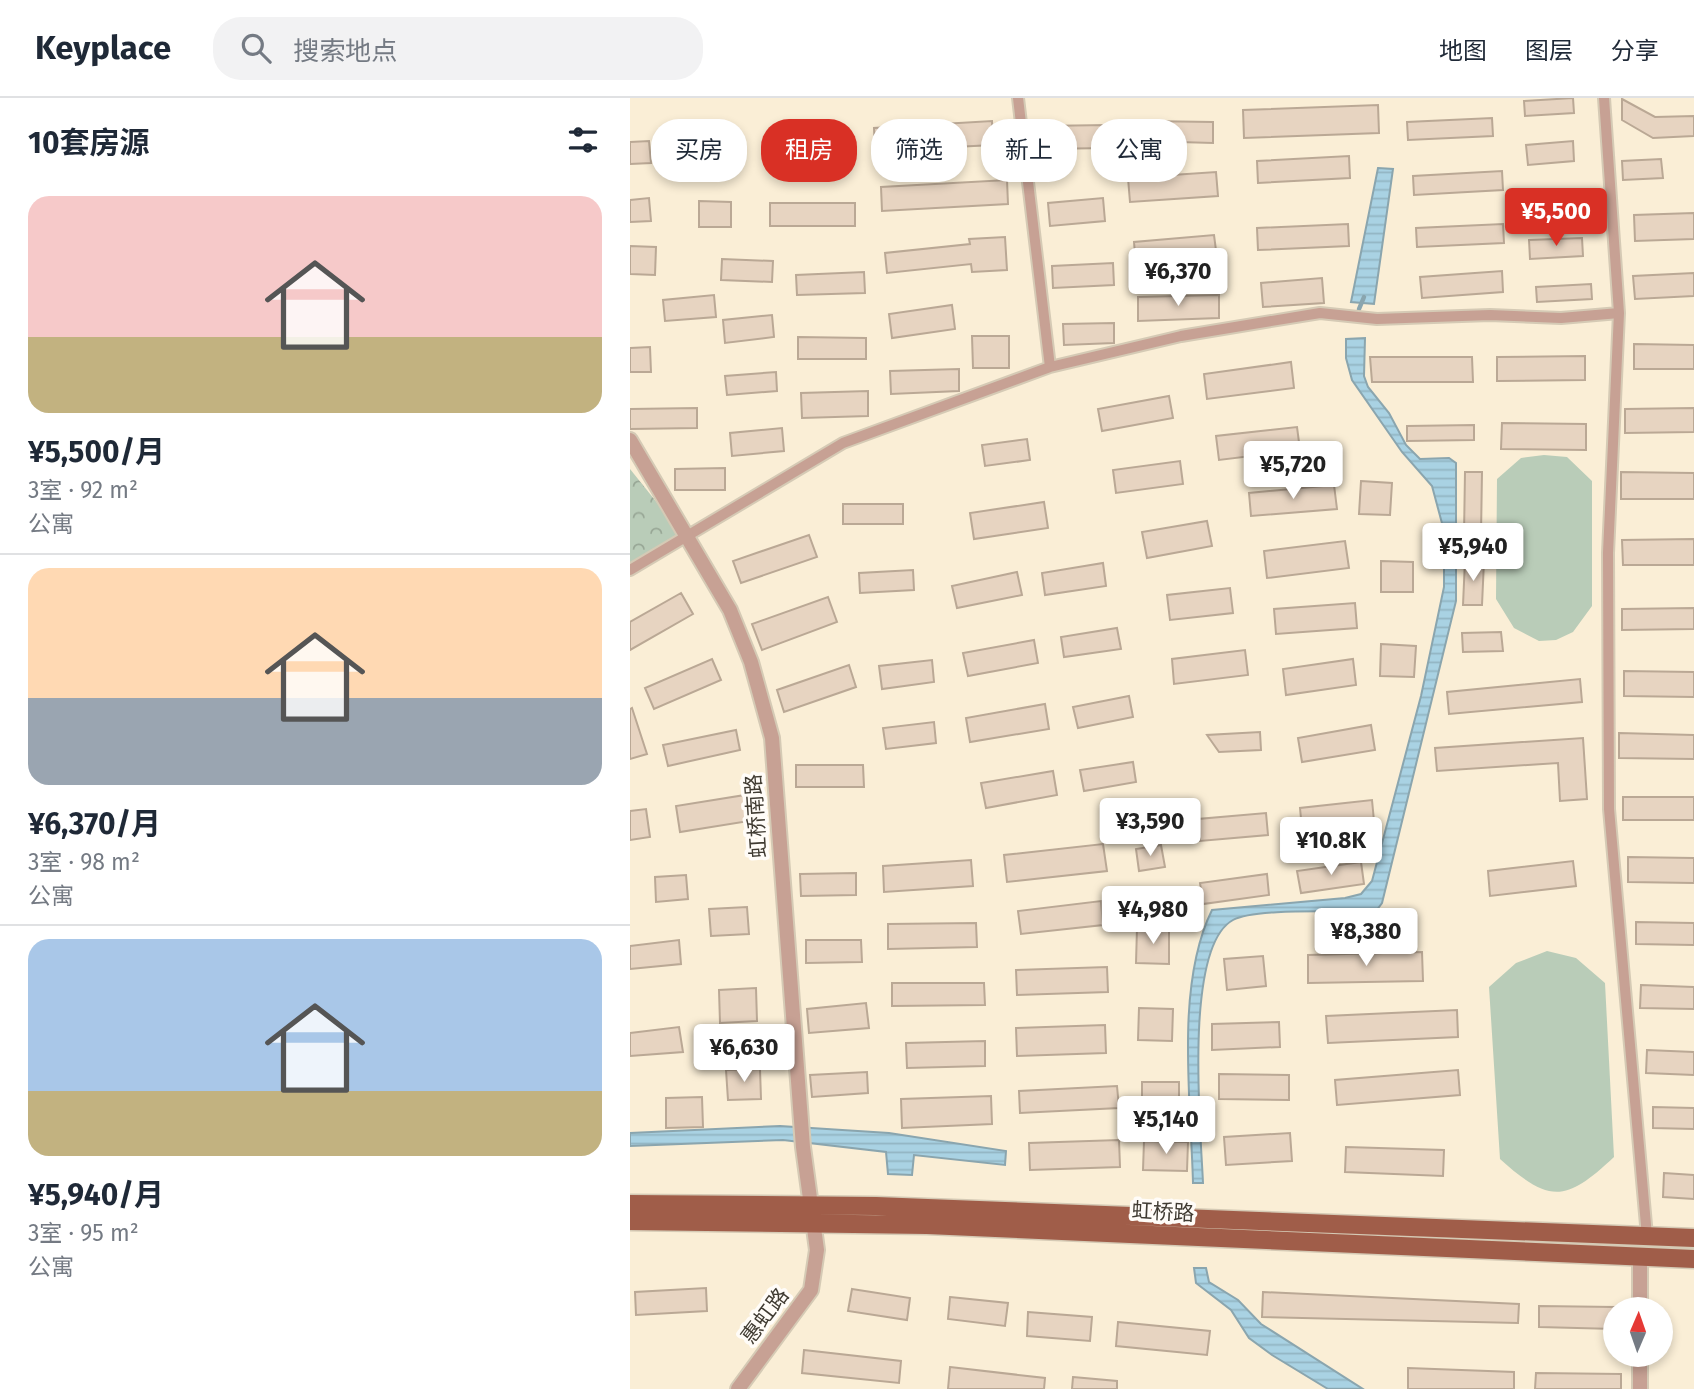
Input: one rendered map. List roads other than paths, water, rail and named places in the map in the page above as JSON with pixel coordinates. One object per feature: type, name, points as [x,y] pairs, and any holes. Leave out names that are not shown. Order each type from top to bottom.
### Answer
[{"type":"main road","name":"虹桥路","points":[[630,1204],[1694,1259]]},
{"type":"main road","name":"虹桥路","points":[[630,1221],[813,1214],[1694,1238]]},
{"type":"street","points":[[1017,98],[1050,367]]},
{"type":"street","points":[[1604,98],[1619,313],[1608,553],[1609,809],[1647,1236]]},
{"type":"street","points":[[630,570],[843,443],[1050,367],[1205,331],[1320,313],[1377,319],[1490,315],[1561,318],[1619,313]]},
{"type":"street","name":"虹桥南路","points":[[630,440],[730,610],[751,662],[772,738],[803,1147],[813,1214]]},
{"type":"street","name":"惠虹路","points":[[738,1389],[811,1290],[817,1250],[813,1214]]},
{"type":"street","points":[[1640,1257],[1640,1297]]},
{"type":"street","points":[[1640,1367],[1640,1389]]},
{"type":"water","points":[[1378,168],[1393,169],[1374,304],[1351,302]]},
{"type":"water","points":[[1365,338],[1364,376],[1368,387],[1389,413],[1406,445],[1420,459],[1449,458],[1456,463],[1456,601],[1382,903],[1376,911],[1280,912],[1244,916],[1233,920],[1217,937],[1207,965],[1198,1043],[1203,1183],[1193,1183],[1188,1080],[1189,1008],[1200,940],[1212,910],[1345,898],[1361,894],[1372,881],[1421,696],[1444,587],[1443,527],[1432,486],[1402,452],[1352,380],[1346,358],[1346,339]]},
{"type":"water","points":[[780,1126],[889,1133],[1006,1151],[1005,1165],[914,1155],[912,1175],[888,1174],[886,1152],[783,1140],[630,1146],[630,1133]]},
{"type":"water","points":[[1194,1268],[1206,1268],[1209,1282],[1238,1300],[1261,1324],[1363,1389],[1328,1389],[1272,1355],[1249,1338],[1231,1310],[1196,1283]]},
{"type":"waterway","points":[[1359,309],[1364,297]]}]
